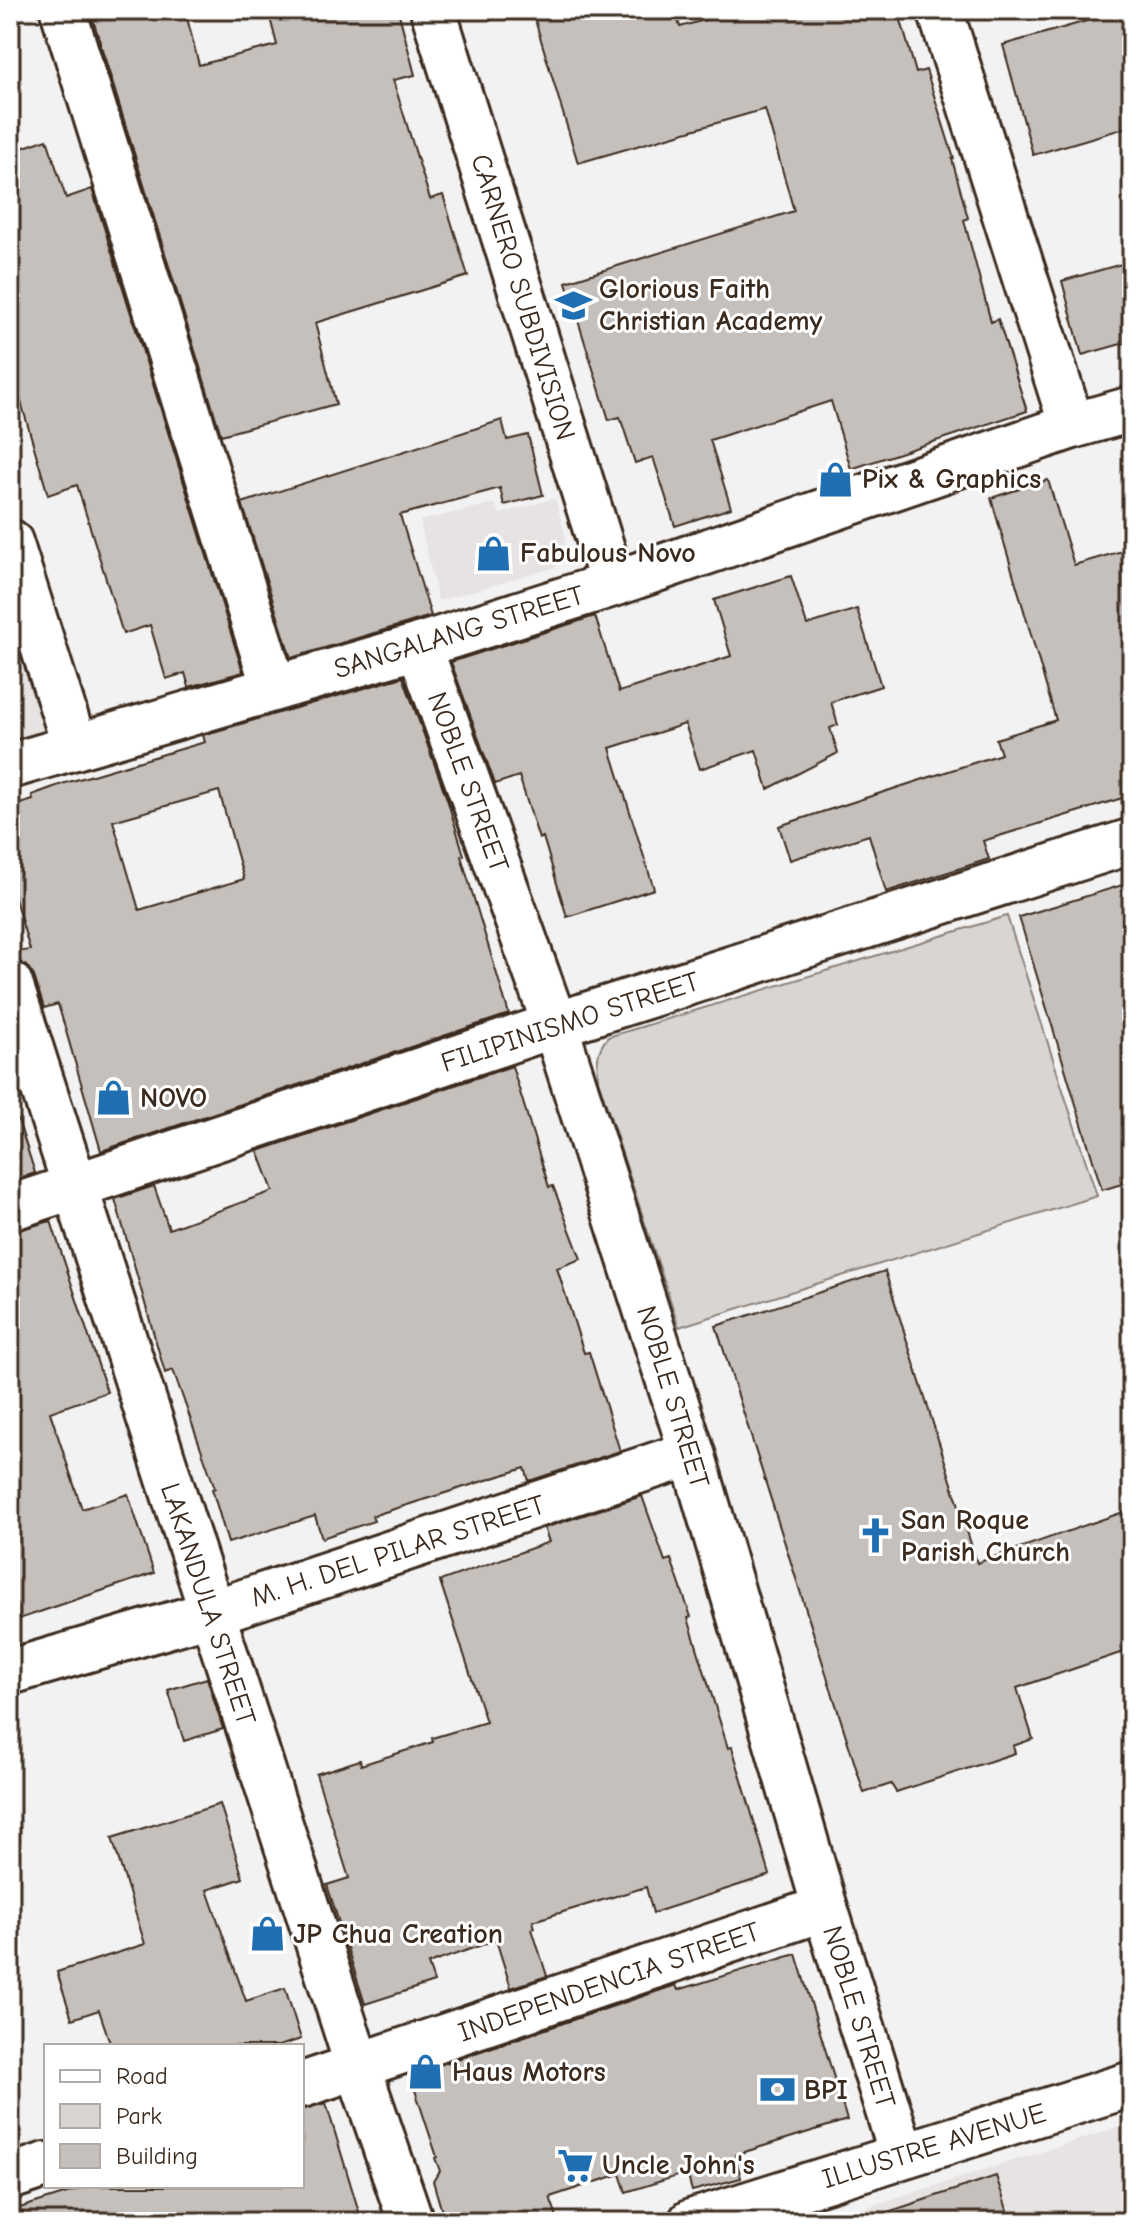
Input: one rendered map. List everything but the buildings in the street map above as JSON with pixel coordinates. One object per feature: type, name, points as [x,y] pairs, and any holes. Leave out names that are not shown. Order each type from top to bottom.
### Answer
[{"type":"street","points":[[63,10],[274,688]]},
{"type":"street","name":"CARNERO SUBDIVISION","points":[[433,10],[613,584]]},
{"type":"street","points":[[940,10],[1072,426]]},
{"type":"street","name":"SANGALANG STREET","points":[[10,766],[419,646],[613,584],[1072,426],[1132,409]]},
{"type":"street","points":[[10,542],[75,747]]},
{"type":"street","name":"NOBLE STREET","points":[[419,646],[555,1025],[692,1453],[825,1908],[902,2155]]},
{"type":"street","name":"FILIPINISMO STREET","points":[[10,1208],[555,1025],[1132,841]]},
{"type":"street","name":"LAKANDULA STREET","points":[[10,984],[358,2067],[411,2222]]},
{"type":"street","name":"M. H. DEL PILAR STREET","points":[[10,1672],[211,1613],[692,1453]]},
{"type":"street","name":"INDEPENDENCIA STREET","points":[[304,2084],[825,1908]]},
{"type":"street","name":"ILLUSTRE AVENUE","points":[[691,2222],[1132,2084]]},
{"type":"street","points":[[10,2177],[44,2166]]},
{"type":"shaded area","name":"Fabulous Novo","points":[[555,498],[566,539],[556,567],[438,601],[420,521],[494,503],[500,514]]},
{"type":"shaded area","points":[[10,616],[49,738],[10,748]]},
{"type":"shaded area","points":[[1132,2123],[1132,2222],[820,2222]]},
{"type":"green space","points":[[1007,916],[1097,1196],[679,1327],[598,1080],[598,1057],[604,1042],[608,1037]]},
{"type":"place","name":"Glorious Faith Christian Academy","points":[[573,305]]},
{"type":"place","name":"Pix & Graphics","points":[[836,479]]},
{"type":"place","name":"Fabulous Novo","points":[[494,553]]},
{"type":"place","name":"NOVO","points":[[114,1098]]},
{"type":"place","name":"San Roque Parish Church","points":[[875,1536]]},
{"type":"place","name":"JP Chua Creation","points":[[267,1934]]},
{"type":"place","name":"Haus Motors","points":[[426,2072]]},
{"type":"place","name":"BPI","points":[[778,2090]]},
{"type":"place","name":"Uncle John's","points":[[576,2165]]}]
